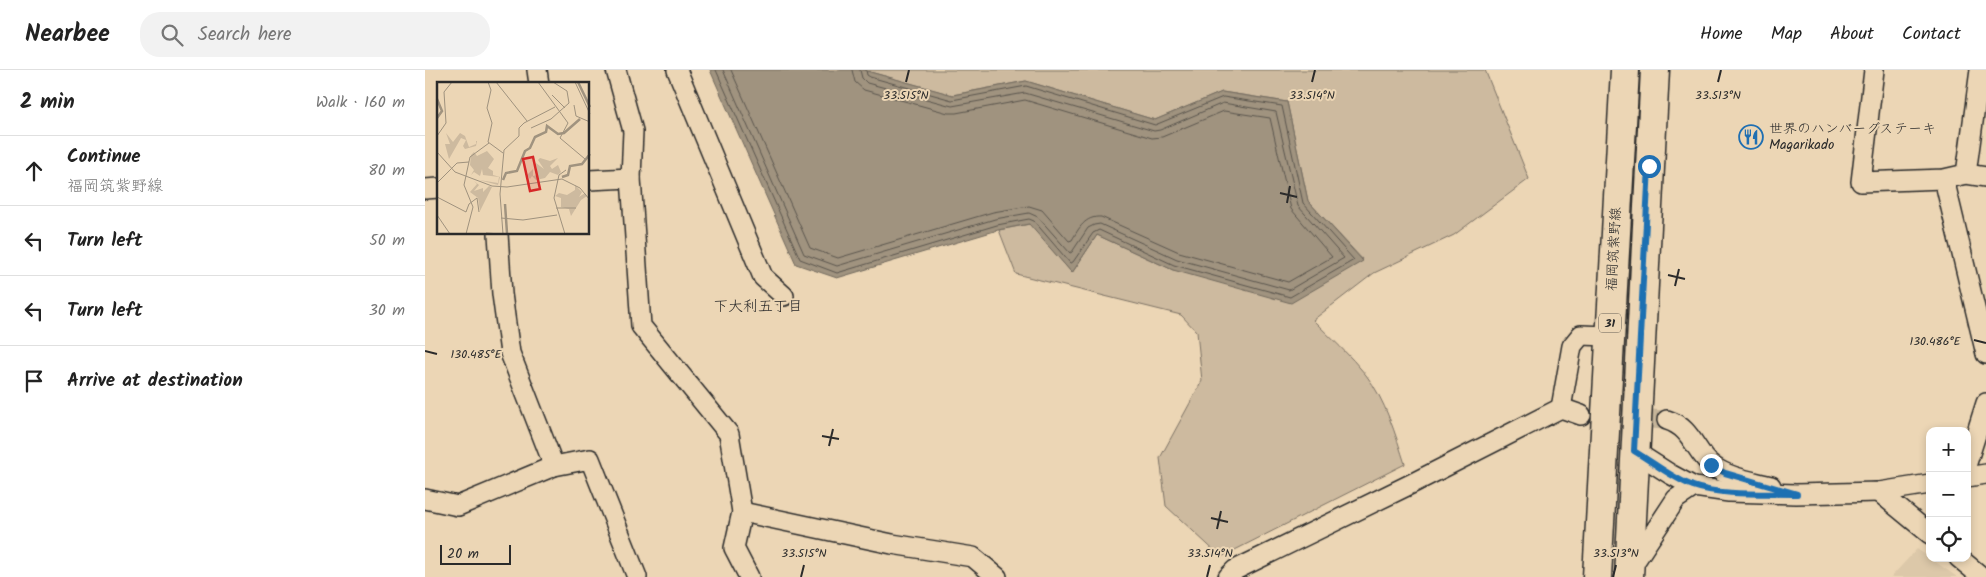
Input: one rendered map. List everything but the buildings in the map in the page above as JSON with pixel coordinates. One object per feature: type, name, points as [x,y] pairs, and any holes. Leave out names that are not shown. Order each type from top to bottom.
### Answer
[{"type":"main road","name":"福岡筑紫野線","points":[[1597,577],[1625,70]]},
{"type":"main road","name":"31","points":[[1629,574],[1655,70]]},
{"type":"street","points":[[616,70],[633,131],[631,178],[641,326],[729,434],[742,512],[734,548],[749,577]]},
{"type":"street","points":[[677,70],[763,277],[784,296]]},
{"type":"street","points":[[1874,70],[1861,182],[1944,179],[1966,174],[1986,177]]},
{"type":"street","points":[[1966,174],[1980,70]]},
{"type":"street","points":[[590,180],[631,178]]},
{"type":"street","points":[[1944,179],[1986,354]]},
{"type":"street","points":[[498,235],[502,294],[510,353],[554,466]]},
{"type":"street","points":[[1561,408],[1572,346],[1581,335],[1609,336]]},
{"type":"street","points":[[1971,451],[1986,404]]},
{"type":"street","points":[[1227,577],[1235,570],[1561,408],[1581,415]]},
{"type":"street","points":[[1667,420],[1677,423],[1684,429],[1711,465],[1725,473],[1797,494]]},
{"type":"street","points":[[1634,451],[1694,487],[1729,492],[1797,494],[1879,492],[1926,485]]},
{"type":"street","points":[[425,499],[458,506],[554,466],[590,459],[637,577]]},
{"type":"street","points":[[1971,476],[1986,474]]},
{"type":"street","points":[[1629,574],[1676,499],[1694,487]]},
{"type":"street","points":[[1879,492],[1926,531]]},
{"type":"street","points":[[742,512],[892,544],[973,557],[997,577]]},
{"type":"street","points":[[1964,562],[1982,577]]},
{"type":"shaded area","points":[[863,70],[1485,70],[1529,179],[1454,235],[1374,273],[1313,320],[1353,360],[1373,385],[1389,418],[1405,464],[1221,557],[1166,506],[1160,458],[1202,381],[1197,332],[1181,315],[1016,274],[999,230],[1030,224],[1072,273],[1097,235],[1173,270],[1363,260],[1308,201],[1287,102],[1222,92],[1155,120],[1026,81],[952,95]]},
{"type":"shaded area","points":[[1917,549],[1926,555],[1926,562],[1936,562],[1957,577],[1891,577]]},
{"type":"water","points":[[710,70],[863,70],[953,95],[1026,81],[1155,120],[1222,92],[1287,102],[1308,201],[1363,261],[1291,303],[1173,270],[1097,235],[1072,273],[1029,224],[998,230],[837,278],[796,264]]},
{"type":"tunnel","points":[[1594,416],[1667,420]]},
{"type":"place","name":"世界のハンバーグステーキ Magarikado","points":[[1751,137]]},
{"type":"district","name":"下大利五丁目","points":[[758,307]]},
{"type":"route","points":[[1649,166],[1634,451],[1694,487],[1729,492],[1797,494],[1725,473],[1711,465]]}]
